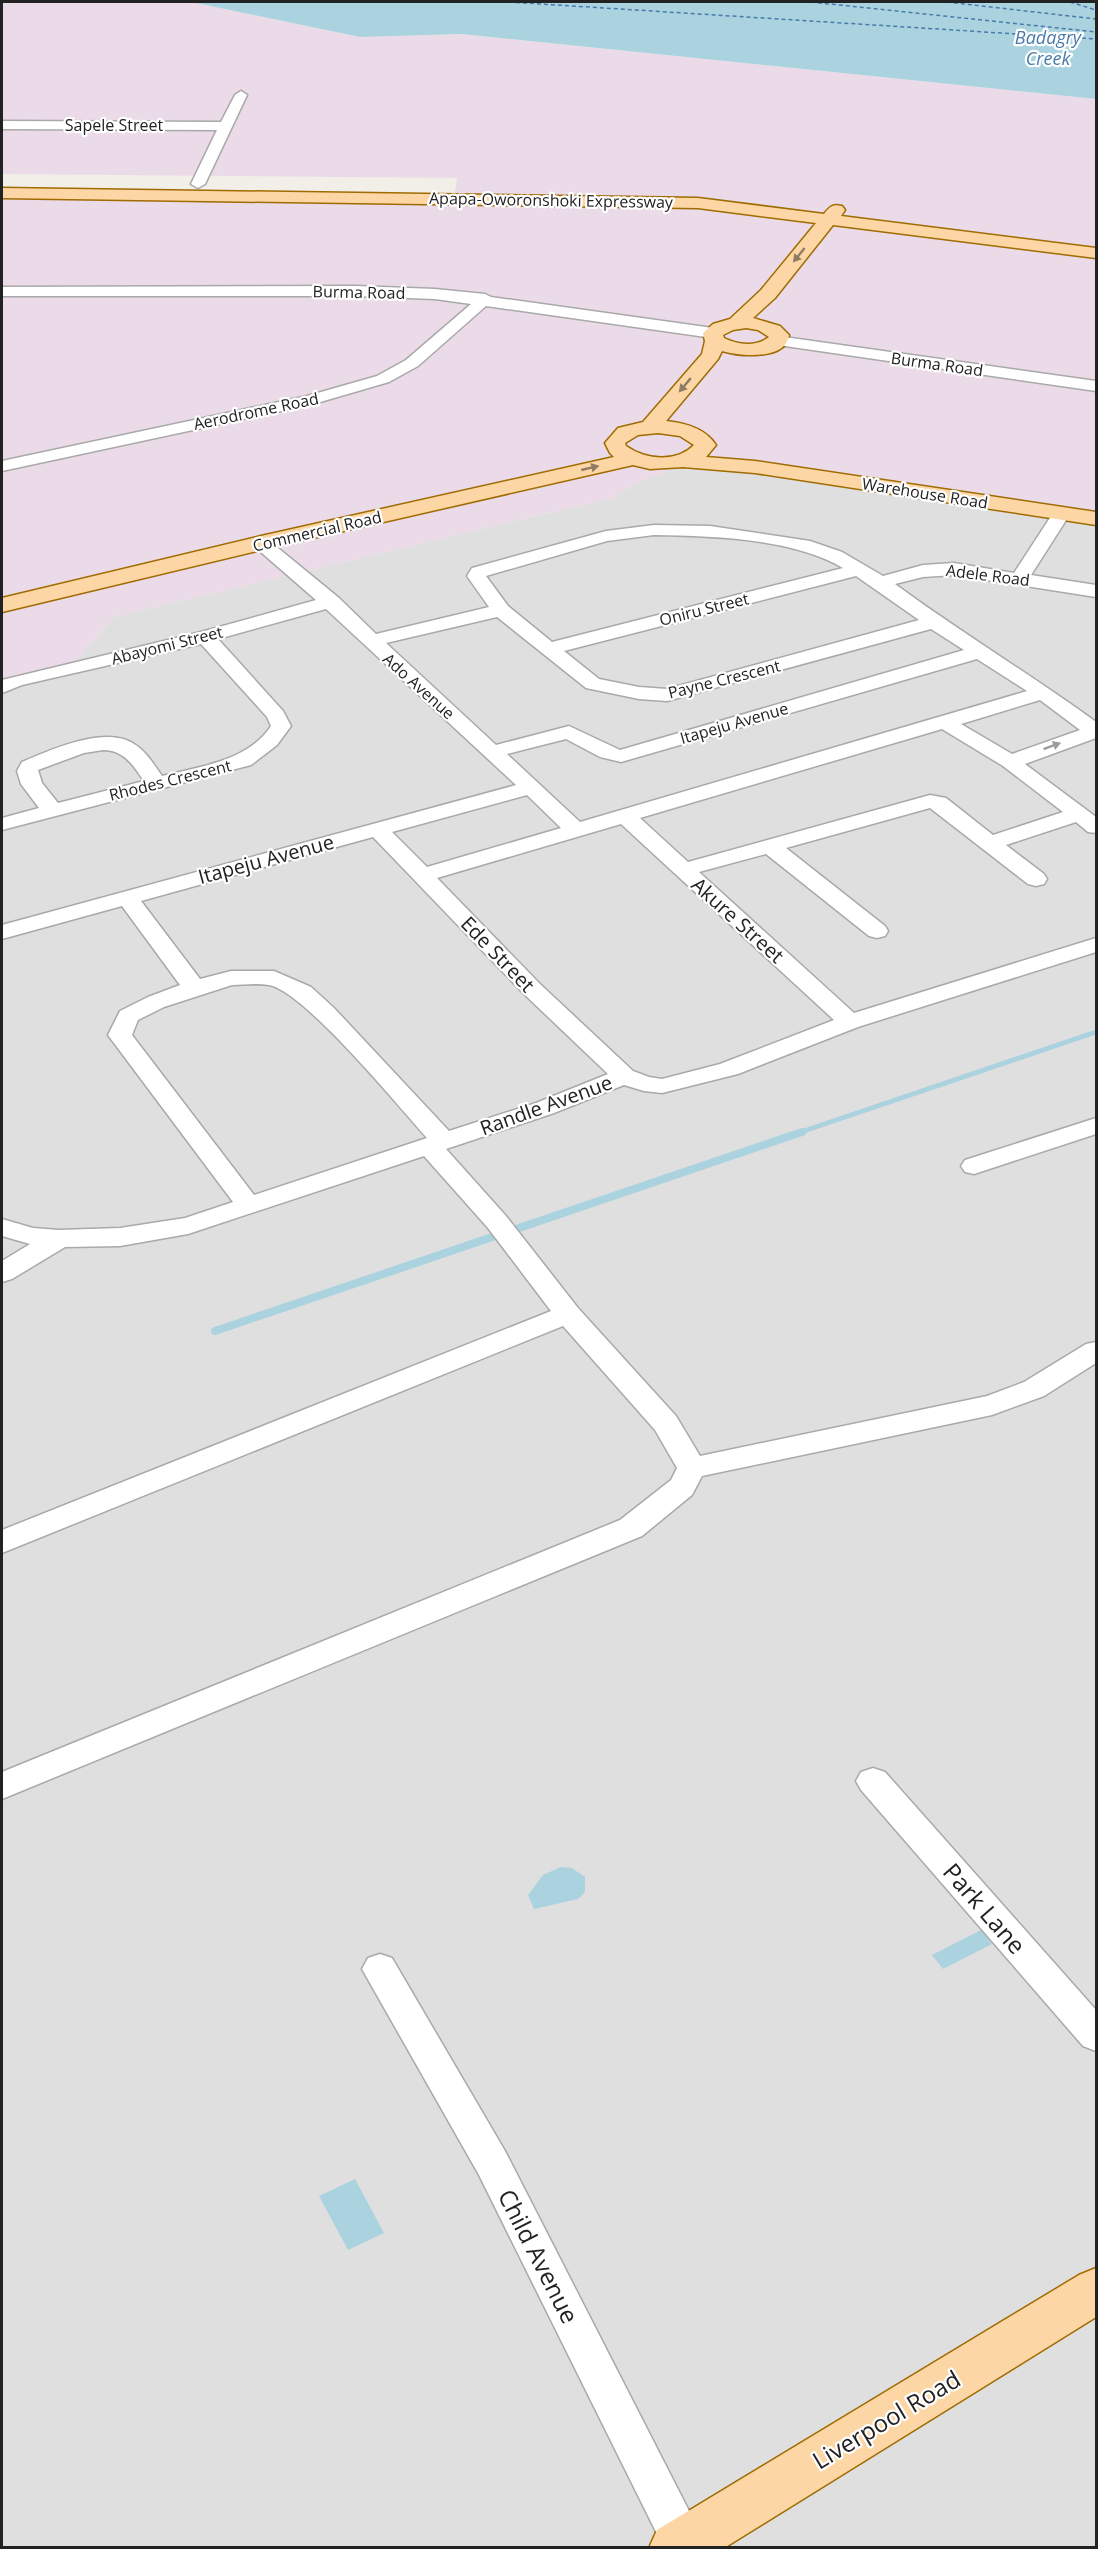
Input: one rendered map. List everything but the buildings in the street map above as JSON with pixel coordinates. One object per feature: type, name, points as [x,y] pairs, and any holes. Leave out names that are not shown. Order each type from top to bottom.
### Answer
[{"type":"main road","name":"Apapa-Oworonshoki Expressway","points":[[2,181],[672,194],[862,218],[1096,253]]},
{"type":"main road","name":"Apapa-Oworonshoki Expressway","points":[[2,193],[650,201],[832,214]]},
{"type":"main road","points":[[650,427],[711,355],[717,329],[735,324],[768,294],[832,214]]},
{"type":"main road","name":"Apapa-Oworonshoki Expressway","points":[[862,218],[1096,243]]},
{"type":"main road","points":[[842,239],[862,218]]},
{"type":"main road","points":[[714,337],[731,347],[754,349],[767,347],[772,334],[771,314],[810,271]]},
{"type":"main road","points":[[735,324],[772,334]]},
{"type":"main road","points":[[732,366],[754,349]]},
{"type":"main road","name":"Warehouse Road","points":[[650,427],[684,421],[706,445],[754,467]]},
{"type":"main road","name":"Commercial Road","points":[[2,594],[546,464],[615,443],[626,432],[650,427]]},
{"type":"main road","points":[[615,443],[623,455],[633,459]]},
{"type":"main road","points":[[684,461],[698,455],[706,445]]},
{"type":"main road","name":"Warehouse Road","points":[[633,459],[660,463],[684,461],[754,467],[1096,519]]},
{"type":"main road","name":"Commercial Road","points":[[2,605],[261,543],[633,459]]},
{"type":"main road","name":"Liverpool Road","points":[[682,2546],[1096,2291]]},
{"type":"street","points":[[198,184],[241,95]]},
{"type":"street","name":"Sapele Street","points":[[2,124],[226,126]]},
{"type":"street","name":"Burma Road","points":[[2,291],[356,291],[435,294],[485,299],[714,337]]},
{"type":"street","name":"Aerodrome Road","points":[[2,466],[310,400],[383,379],[412,363],[485,299]]},
{"type":"street","name":"Burma Road","points":[[772,334],[1096,386]]},
{"type":"street","points":[[1020,578],[1061,514]]},
{"type":"street","name":"Payne Crescent","points":[[857,570],[836,556],[804,545],[710,531],[654,530],[606,536],[479,572],[476,576],[501,610],[593,684],[639,693],[667,695],[934,622]]},
{"type":"street","name":"Ado Avenue","points":[[261,543],[332,602],[370,641],[576,830]]},
{"type":"street","name":"Adele Road","points":[[880,582],[936,569],[954,569],[1096,591]]},
{"type":"street","points":[[857,570],[880,582],[934,622],[1043,693],[1096,731]]},
{"type":"street","name":"Oniru Street","points":[[551,648],[857,570]]},
{"type":"street","name":"Abayomi Street","points":[[2,687],[16,681],[205,637],[332,602]]},
{"type":"street","points":[[370,641],[501,610]]},
{"type":"street","name":"Rhodes Crescent","points":[[2,824],[244,761],[277,734],[281,726],[276,715],[205,637]]},
{"type":"street","name":"Itapeju Avenue","points":[[492,752],[569,732],[606,753],[621,756],[978,652]]},
{"type":"street","points":[[421,876],[1043,693]]},
{"type":"street","points":[[944,722],[1010,762],[1088,820]]},
{"type":"street","points":[[1010,762],[1096,731]]},
{"type":"street","points":[[52,810],[32,784],[27,771],[29,766],[64,752],[103,743],[127,748],[157,783]]},
{"type":"street","name":"Itapeju Avenue","points":[[2,932],[530,788]]},
{"type":"street","points":[[683,870],[930,801],[938,803],[1036,879]]},
{"type":"street","name":"Akure Street","points":[[626,817],[850,1022]]},
{"type":"street","points":[[989,843],[1088,820]]},
{"type":"street","name":"Ede Street","points":[[377,829],[532,989],[624,1076]]},
{"type":"street","points":[[769,845],[877,931]]},
{"type":"street","points":[[127,897],[194,988]]},
{"type":"street","name":"Randle Avenue","points":[[2,1227],[31,1236],[60,1239],[120,1237],[188,1226],[545,1108],[624,1076],[644,1084],[662,1086],[729,1068],[850,1022],[1096,945]]},
{"type":"street","points":[[249,1206],[120,1035],[128,1016],[156,1002],[231,978],[274,978],[303,992],[326,1013],[437,1144],[568,1314],[666,1423],[692,1468]]},
{"type":"street","points":[[974,1166],[1096,1126]]},
{"type":"street","points":[[2,1273],[60,1239]]},
{"type":"street","points":[[2,1542],[568,1314]]},
{"type":"street","points":[[692,1468],[992,1405],[1034,1389],[1096,1351]]},
{"type":"street","points":[[2,1786],[631,1528],[682,1487],[692,1468]]},
{"type":"street","name":"Park Lane","points":[[873,1781],[1096,2035]]},
{"type":"street","name":"Child Avenue","points":[[380,1969],[492,2163],[682,2546]]},
{"type":"shaded area","points":[[2,2],[191,2],[360,37],[461,34],[1096,99],[1096,523],[856,486],[679,466],[635,484],[612,498],[114,617],[66,672],[2,683],[2,193],[454,199],[457,178],[2,174]]},
{"type":"shaded area","points":[[679,466],[856,486],[1096,523],[1096,2547],[2,2547],[2,683],[66,672],[114,617],[612,498],[635,484]]},
{"type":"water","name":"Badagry Creek","points":[[191,2],[1096,2],[1096,99],[461,34],[360,37]]},
{"type":"water","points":[[561,1867],[572,1868],[585,1877],[585,1892],[578,1899],[534,1909],[528,1895],[543,1875]]},
{"type":"water","points":[[981,1930],[992,1944],[943,1969],[932,1955]]},
{"type":"water","points":[[355,2179],[384,2233],[348,2250],[319,2196]]},
{"type":"waterway","points":[[798,1133],[1096,1032]]},
{"type":"waterway","points":[[215,1331],[802,1132]]},
{"type":"ferry route","points":[[509,2],[1096,39]]},
{"type":"ferry route","points":[[811,2],[1096,32]]},
{"type":"ferry route","points":[[947,2],[1096,19]]},
{"type":"ferry route","points":[[1070,2],[1096,10]]}]
